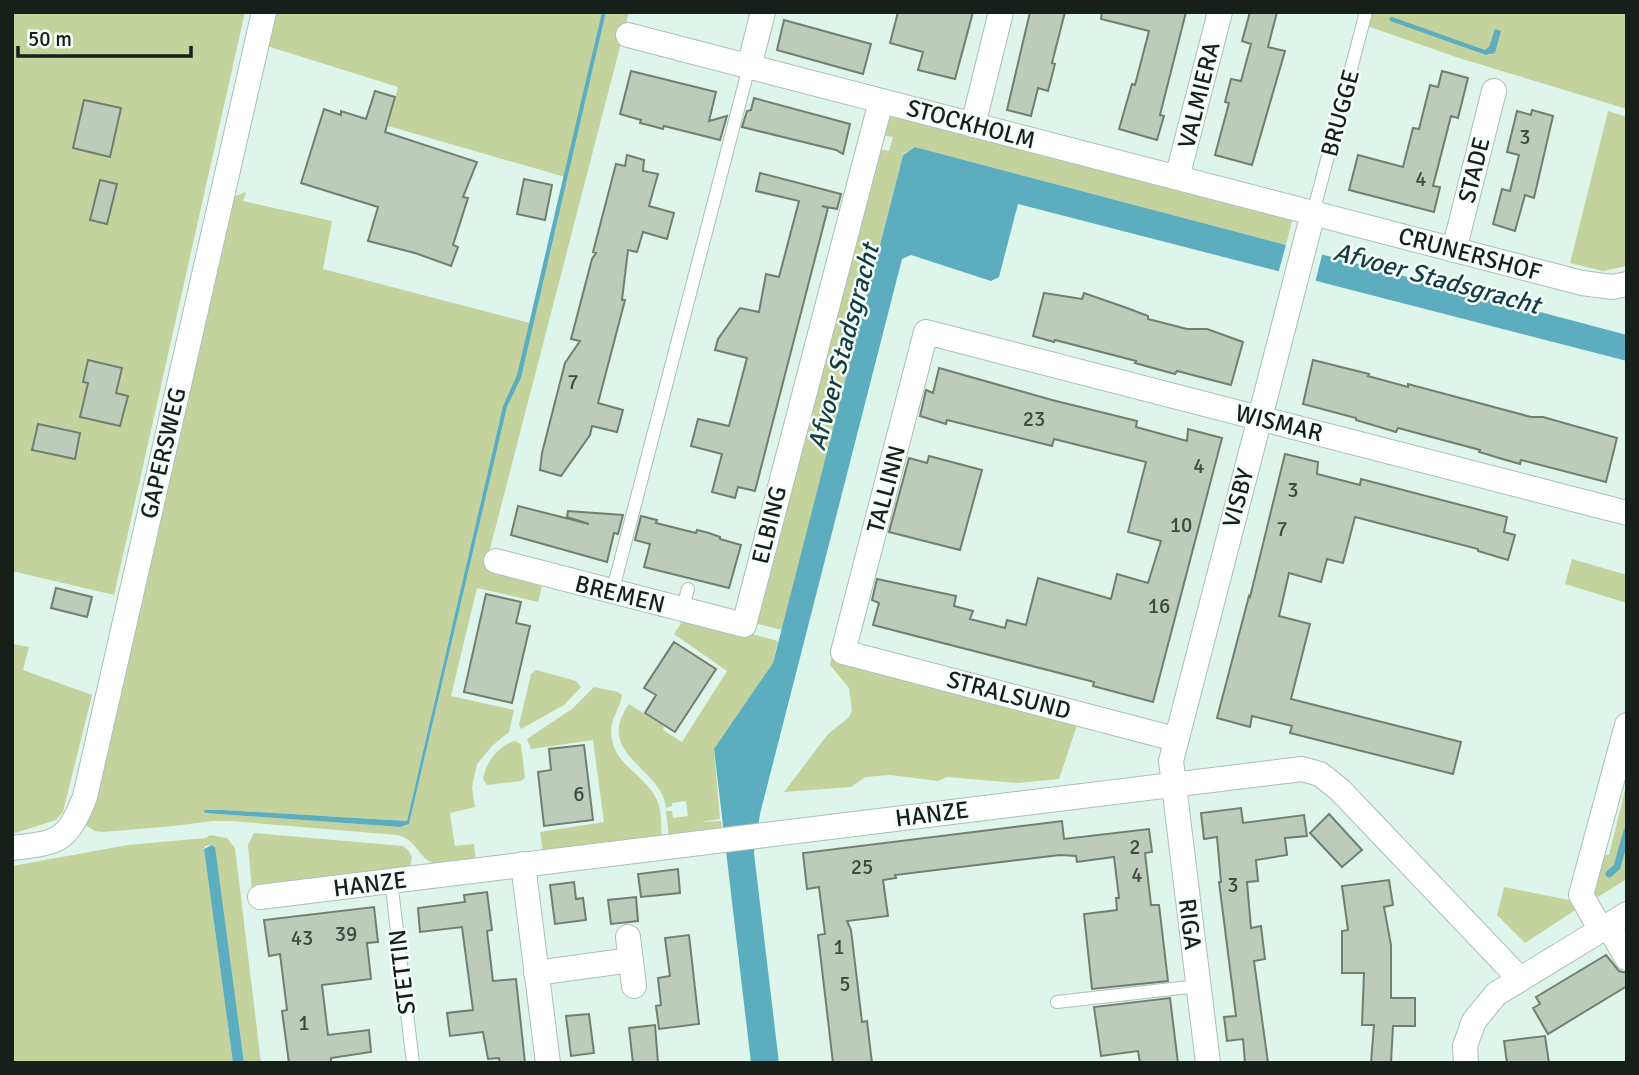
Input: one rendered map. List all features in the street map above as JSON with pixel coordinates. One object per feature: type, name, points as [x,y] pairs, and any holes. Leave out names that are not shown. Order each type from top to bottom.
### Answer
[{"type":"street","name":"GAPERSWEG","points":[[12,848],[60,838],[73,825],[85,797],[264,12]]},
{"type":"street","points":[[749,67],[763,12]]},
{"type":"street","points":[[973,125],[1002,12]]},
{"type":"street","name":"VALMIERA","points":[[1177,178],[1220,12]]},
{"type":"street","name":"STOCKHOLM","points":[[628,35],[1177,178],[1312,220]]},
{"type":"street","name":"STADE","points":[[1454,250],[1494,91]]},
{"type":"street","name":"ELBING","points":[[744,625],[881,101]]},
{"type":"street","name":"CRUNERSHOF","points":[[1312,220],[1454,250],[1597,286],[1627,284]]},
{"type":"street","name":"VISBY","points":[[1172,785],[1171,761],[1175,739],[1312,220]]},
{"type":"street","name":"TALLINN","points":[[843,652],[926,332],[931,333]]},
{"type":"street","name":"WISMAR","points":[[931,333],[1627,513]]},
{"type":"street","name":"BREMEN","points":[[496,561],[612,593],[685,599],[744,625]]},
{"type":"street","name":"STRALSUND","points":[[843,652],[1175,739]]},
{"type":"street","points":[[1627,725],[1581,894],[1612,923],[1627,958]]},
{"type":"street","name":"HANZE","points":[[260,897],[1293,769],[1320,774],[1340,790],[1520,979]]},
{"type":"street","name":"RIGA","points":[[1172,785],[1208,1063]]},
{"type":"street","points":[[523,864],[548,1063]]},
{"type":"street","points":[[1466,1063],[1465,1046],[1469,1034],[1481,1011],[1496,994],[1612,923]]},
{"type":"street","points":[[536,973],[630,949],[634,986]]},
{"type":"lane","name":"BRUGGE","points":[[1312,220],[1366,12]]},
{"type":"lane","points":[[612,593],[749,67]]},
{"type":"lane","name":"STETTIN","points":[[391,881],[413,1063]]},
{"type":"lane","points":[[1057,1002],[1198,986]]},
{"type":"green space","points":[[12,12],[245,12],[114,595],[12,571]]},
{"type":"green space","points":[[275,12],[602,12],[565,177],[388,126],[398,87],[267,46]]},
{"type":"green space","points":[[606,12],[629,12],[485,568],[543,583],[538,602],[477,588],[451,696],[514,710],[509,732],[492,746],[477,764],[472,787],[475,807],[450,813],[455,846],[474,844],[476,862],[446,865],[430,862],[410,841],[397,835],[231,821],[103,832],[85,825],[233,197],[246,192],[243,201],[332,221],[323,269],[530,323],[516,381],[503,406],[407,821],[223,810],[205,813],[400,827],[409,824],[507,407],[521,378]]},
{"type":"green space","points":[[1372,12],[1627,12],[1627,109],[1459,58],[1367,26]],"holes":[[[1389,20],[1489,53],[1492,55]]]},
{"type":"green space","points":[[1608,111],[1627,117],[1627,266],[1603,271],[1570,263]]},
{"type":"green space","points":[[895,115],[1293,217],[1286,245],[915,147],[903,154],[782,630],[754,623],[877,148],[889,151],[893,137],[881,135],[885,121]]},
{"type":"green space","points":[[1572,559],[1627,575],[1627,603],[1565,584]]},
{"type":"green space","points":[[683,620],[750,637],[752,634],[778,641],[773,663],[714,750],[720,819],[700,822],[721,821],[722,831],[669,837],[666,811],[672,811],[673,818],[688,816],[686,801],[672,803],[672,806],[666,808],[662,794],[632,760],[619,736],[620,721],[629,704],[664,726],[663,730],[682,742],[727,671],[674,634]]},
{"type":"green space","points":[[12,644],[29,647],[23,670],[92,695],[63,812],[56,820],[12,834]]},
{"type":"green space","points":[[831,658],[1078,722],[1059,779],[1017,783],[947,777],[938,781],[890,775],[865,777],[851,787],[784,792],[828,734],[848,718],[852,711],[849,688],[830,665]]},
{"type":"green space","points":[[536,670],[576,681],[581,687],[564,705],[521,729],[519,725],[531,674]]},
{"type":"green space","points":[[594,687],[622,695],[611,727],[613,744],[623,762],[645,783],[657,800],[661,814],[662,839],[543,853],[540,832],[604,822],[593,740],[531,749],[527,739],[572,709]]},
{"type":"green space","points":[[515,741],[521,744],[525,778],[521,781],[487,785],[483,779],[490,761],[503,747]]},
{"type":"green space","points":[[1627,782],[1625,880],[1593,900],[1601,855],[1609,855]]},
{"type":"green space","points":[[254,833],[403,846],[412,857],[410,867],[252,890],[248,845]]},
{"type":"green space","points":[[210,835],[227,838],[235,848],[261,1063],[244,1063],[214,845],[204,849],[233,1063],[12,1063],[12,866],[128,845],[206,838]]},
{"type":"green space","points":[[1504,887],[1574,901],[1577,909],[1525,943],[1497,915]]},
{"type":"water","points":[[602,12],[606,12],[521,378],[507,407],[409,824],[400,827],[205,813],[204,810],[223,810],[407,821],[503,406],[517,375]]},
{"type":"water","points":[[1389,18],[1485,50],[1489,47],[1495,29],[1501,31],[1495,53],[1486,55],[1390,21]]},
{"type":"water","points":[[915,147],[1627,335],[1627,361],[1018,204],[999,277],[991,281],[911,255],[902,259],[760,814],[754,853],[779,1063],[751,1063],[714,749],[773,663],[903,155]]},
{"type":"water","points":[[212,845],[215,847],[244,1063],[233,1063],[204,849]]},
{"type":"pier","points":[[1287,241],[1323,251],[1315,283],[1278,274]]},
{"type":"building","points":[[898,12],[973,12],[955,79],[918,70],[923,52],[890,43]]},
{"type":"building","points":[[1030,12],[1065,12],[1048,91],[1038,88],[1031,116],[1007,110]]},
{"type":"building","points":[[1102,12],[1186,12],[1160,115],[1164,116],[1157,140],[1119,129],[1132,84],[1135,85],[1149,31],[1101,19]]},
{"type":"building","points":[[1250,12],[1277,12],[1268,47],[1285,51],[1252,165],[1215,155],[1229,103],[1225,102],[1231,79],[1241,81],[1251,44],[1242,41]]},
{"type":"building","points":[[784,20],[871,44],[863,74],[777,50]]},
{"type":"building","points":[[631,71],[716,92],[709,121],[727,116],[720,140],[664,126],[663,129],[620,114]]},
{"type":"building","points":[[1442,71],[1468,78],[1458,118],[1451,116],[1433,186],[1440,187],[1434,212],[1349,190],[1358,155],[1403,167],[1413,128],[1419,129],[1430,85],[1438,87]]},
{"type":"building","points":[[375,91],[395,97],[385,132],[477,162],[463,197],[468,198],[453,245],[458,247],[451,266],[368,241],[378,207],[301,183],[324,109],[366,119]]},
{"type":"building","points":[[754,98],[850,124],[843,154],[742,127]]},
{"type":"building","points":[[84,100],[121,108],[110,157],[73,148]]},
{"type":"building","points":[[1532,110],[1553,116],[1534,198],[1525,195],[1515,231],[1493,224],[1502,189],[1510,191],[1519,155],[1507,152],[1517,111],[1531,115]]},
{"type":"building","points":[[627,155],[644,160],[643,171],[658,174],[649,206],[674,213],[667,239],[643,232],[637,252],[628,250],[622,300],[625,300],[598,403],[623,410],[617,432],[592,426],[590,435],[561,476],[540,470],[542,453],[565,363],[580,341],[571,339],[592,259],[596,253],[593,252],[616,164],[625,166]]},
{"type":"building","points":[[760,173],[841,194],[837,209],[822,206],[828,208],[755,491],[738,487],[735,498],[712,492],[722,454],[691,446],[698,419],[729,426],[747,358],[715,350],[718,339],[740,308],[759,312],[766,274],[779,277],[799,201],[756,191]]},
{"type":"building","points":[[524,179],[552,185],[545,220],[517,214]]},
{"type":"building","points":[[100,180],[117,184],[107,224],[90,220]]},
{"type":"building","points":[[1044,293],[1082,299],[1084,293],[1148,316],[1148,319],[1187,329],[1207,329],[1243,342],[1231,385],[1177,371],[1175,374],[1135,363],[1136,361],[1033,336]]},
{"type":"building","points":[[88,360],[122,368],[116,393],[128,396],[120,426],[80,417],[88,383],[83,382]]},
{"type":"building","points":[[1313,360],[1408,387],[1408,384],[1617,438],[1606,482],[1521,460],[1520,464],[1479,452],[1480,450],[1398,428],[1396,432],[1303,404]]},
{"type":"building","points":[[939,368],[1137,421],[1136,427],[1187,441],[1188,429],[1222,438],[1153,702],[1093,686],[1094,682],[873,625],[879,603],[872,600],[877,579],[956,596],[954,606],[973,611],[970,619],[1005,628],[1007,620],[1026,625],[1038,578],[1111,599],[1117,574],[1148,583],[1161,541],[1128,532],[1146,462],[1054,439],[1052,446],[920,416],[926,390],[933,393]]},
{"type":"building","points":[[38,424],[80,433],[75,459],[32,450]]},
{"type":"building","points":[[1285,454],[1318,462],[1317,474],[1360,485],[1361,479],[1507,517],[1504,532],[1515,535],[1508,560],[1478,549],[1355,517],[1343,563],[1327,559],[1321,582],[1289,573],[1279,616],[1310,624],[1291,699],[1461,742],[1453,774],[1290,733],[1292,726],[1252,716],[1250,727],[1217,718]]},
{"type":"building","points":[[929,456],[982,470],[960,550],[889,532],[909,458],[927,463]]},
{"type":"building","points":[[518,506],[589,524],[567,517],[568,511],[623,515],[618,534],[614,533],[607,562],[511,535]]},
{"type":"building","points":[[641,516],[657,520],[656,523],[696,533],[697,530],[709,533],[741,545],[729,588],[644,567],[650,544],[635,540]]},
{"type":"building","points":[[56,588],[92,597],[87,617],[51,608]]},
{"type":"building","points":[[486,594],[521,602],[516,623],[530,626],[512,703],[464,692]]},
{"type":"building","points":[[674,642],[716,669],[675,732],[645,713],[656,695],[644,688]]},
{"type":"building","points":[[584,745],[593,820],[544,826],[538,772],[551,770],[549,749]]},
{"type":"building","points":[[1241,808],[1243,823],[1304,815],[1307,836],[1285,838],[1287,855],[1256,860],[1258,881],[1247,882],[1251,928],[1261,926],[1265,959],[1254,961],[1268,1063],[1245,1063],[1243,1039],[1227,1041],[1224,1017],[1236,1016],[1219,882],[1217,837],[1204,839],[1201,813]]},
{"type":"building","points":[[1329,814],[1362,850],[1342,867],[1310,833]]},
{"type":"building","points":[[1062,821],[1064,839],[1149,829],[1152,852],[1145,853],[1151,905],[1159,905],[1168,981],[1092,989],[1084,914],[1117,910],[1116,898],[1119,898],[1114,857],[1077,862],[1076,856],[1060,855],[895,875],[896,878],[883,880],[888,916],[847,921],[851,930],[862,1022],[867,1021],[872,1063],[833,1063],[818,935],[825,934],[819,887],[807,889],[803,853]]},
{"type":"building","points":[[678,869],[680,893],[641,897],[638,874]]},
{"type":"building","points":[[1389,880],[1393,905],[1384,907],[1391,945],[1391,998],[1415,998],[1415,1026],[1393,1026],[1391,1063],[1371,1063],[1374,1025],[1362,1025],[1364,973],[1342,973],[1342,931],[1348,930],[1342,886]]},
{"type":"building","points":[[574,882],[576,899],[583,898],[586,920],[555,924],[550,885]]},
{"type":"building","points":[[487,892],[492,930],[487,931],[493,981],[516,979],[525,1063],[500,1063],[499,1058],[488,1059],[483,1032],[450,1036],[447,1013],[473,1010],[462,927],[420,932],[418,908],[465,902],[464,895]]},
{"type":"building","points":[[636,897],[638,921],[611,924],[608,900]]},
{"type":"building","points":[[374,907],[378,942],[367,943],[371,979],[322,985],[328,1035],[369,1030],[371,1052],[331,1058],[331,1063],[289,1063],[282,1011],[287,1010],[280,954],[269,956],[264,920]]},
{"type":"building","points":[[689,935],[699,1024],[659,1029],[656,1006],[661,1005],[658,978],[670,976],[665,938]]},
{"type":"building","points":[[1606,955],[1619,971],[1627,973],[1627,986],[1548,1034],[1533,1008],[1540,1004],[1536,997]]},
{"type":"building","points":[[1170,998],[1178,1063],[1140,1063],[1138,1051],[1101,1056],[1094,1007]]},
{"type":"building","points":[[589,1014],[594,1053],[571,1056],[566,1016]]},
{"type":"building","points":[[655,1025],[658,1063],[633,1063],[629,1028]]},
{"type":"building","points":[[1545,1036],[1549,1063],[1507,1063],[1504,1041]]},
{"type":"waterway","points":[[1609,874],[1617,867],[1627,831]]},
{"type":"water label","name":"Afvoer Stadsgracht","points":[[1437,278]]},
{"type":"water label","name":"Afvoer Stadsgracht","points":[[843,347]]}]
